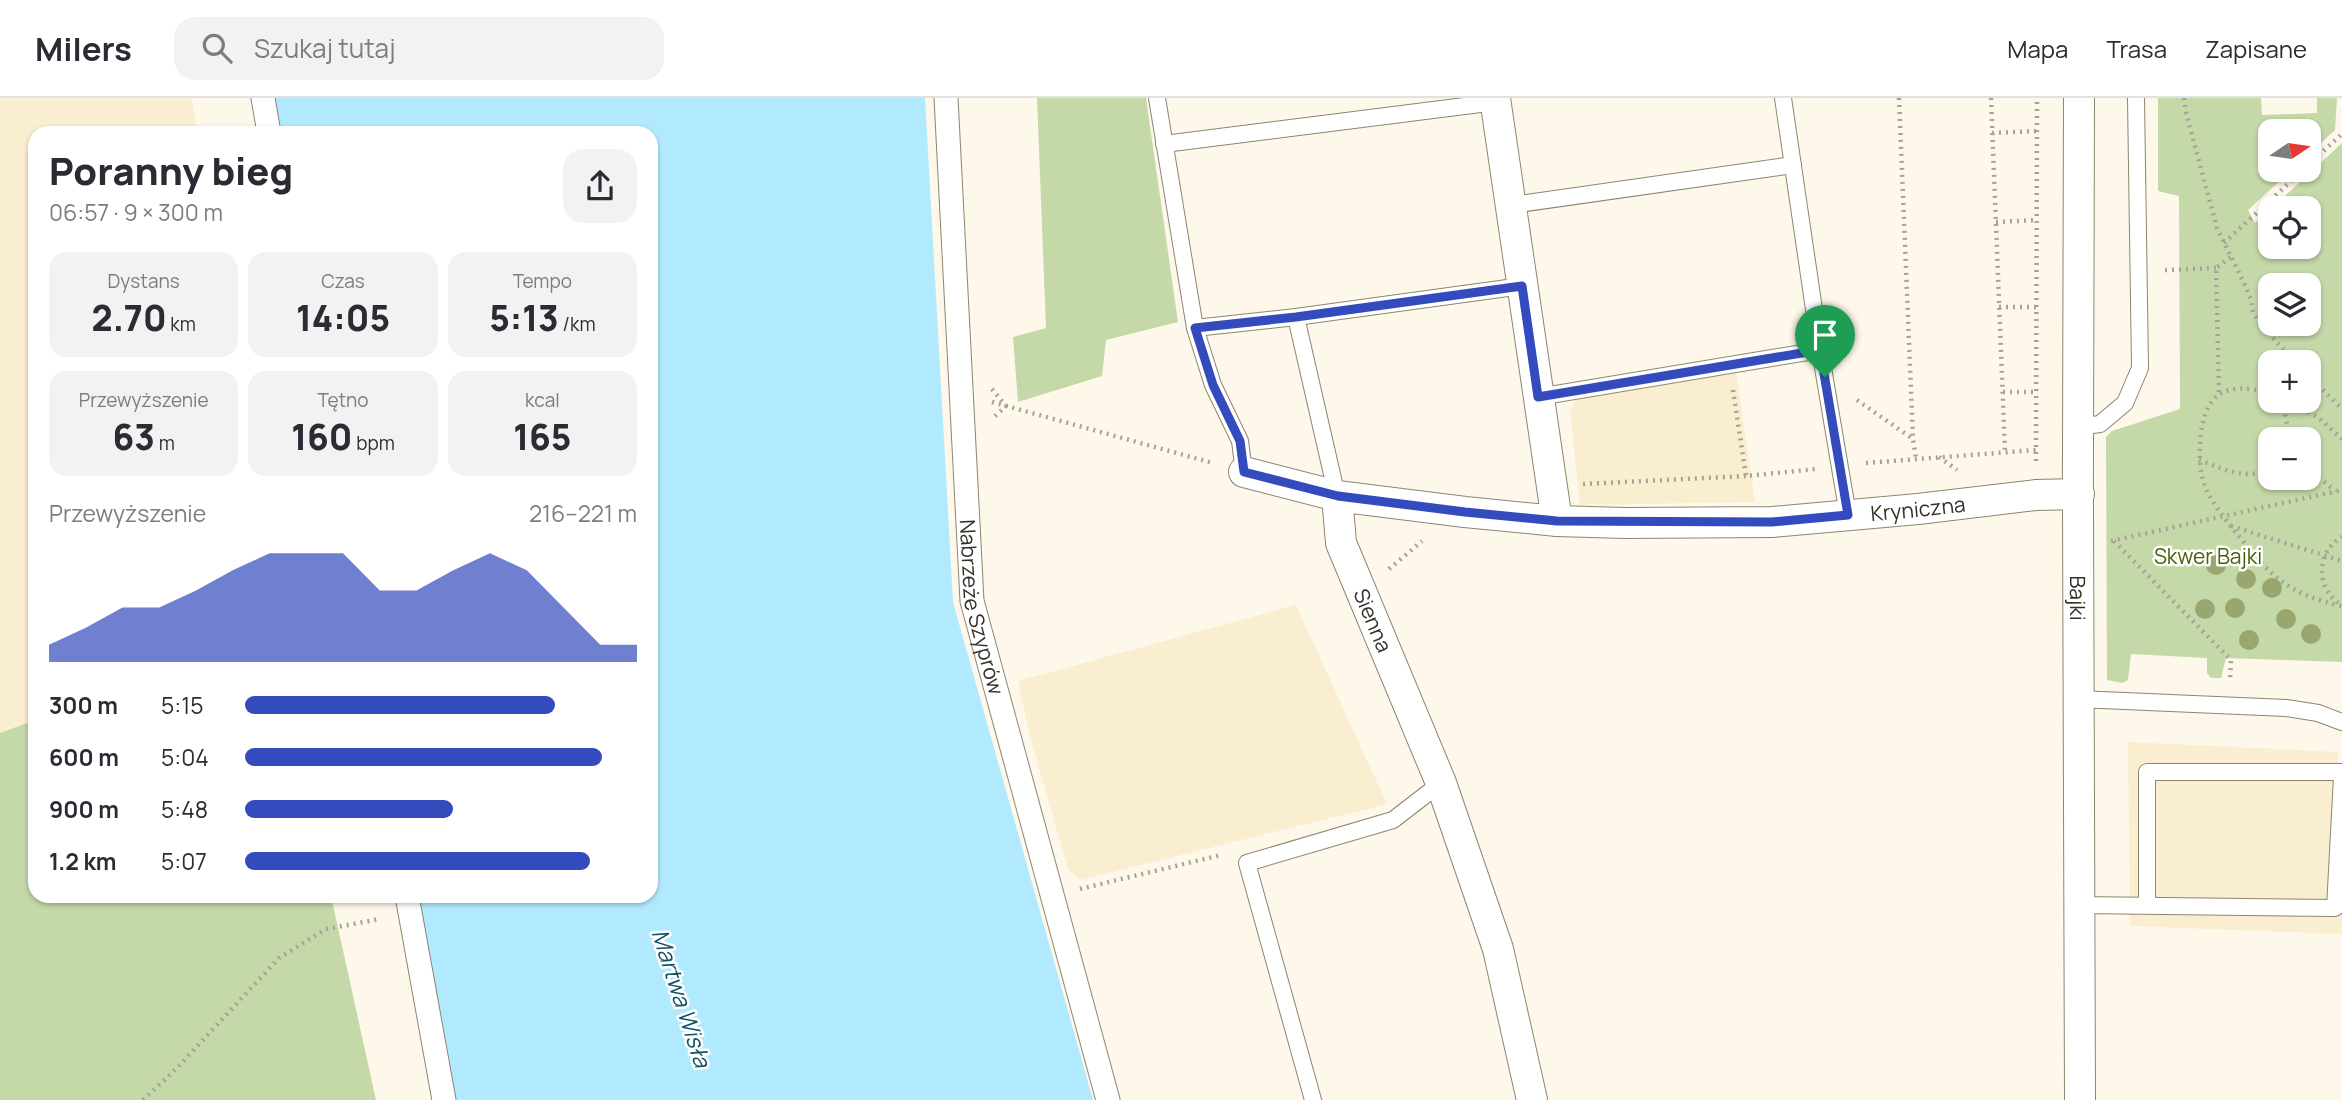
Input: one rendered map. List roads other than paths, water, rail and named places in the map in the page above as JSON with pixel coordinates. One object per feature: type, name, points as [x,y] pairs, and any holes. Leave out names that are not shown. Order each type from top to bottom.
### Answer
[{"type":"street","points":[[263,98],[268,126]]},
{"type":"street","name":"Nabrzeże Szyprów","points":[[946,98],[972,601],[1108,1100]]},
{"type":"street","name":"Bajki","points":[[2079,98],[2077,428],[2080,1100]]},
{"type":"street","points":[[1496,100],[1557,521]]},
{"type":"street","points":[[1244,472],[1338,496]]},
{"type":"street","name":"Kryniczna","points":[[1338,496],[1557,521],[1772,522],[2036,495],[2079,494]]},
{"type":"street","name":"Sienna","points":[[1338,496],[1341,543],[1441,783],[1499,949],[1532,1100]]},
{"type":"street","points":[[408,905],[444,1100]]},
{"type":"lane","points":[[1157,98],[1195,328],[1213,385],[1240,441],[1244,472]]},
{"type":"lane","points":[[1783,98],[1820,350],[1848,515]]},
{"type":"lane","points":[[2077,428],[2100,424],[2125,403],[2140,368],[2136,98]]},
{"type":"lane","points":[[1164,144],[1496,100]]},
{"type":"lane","points":[[1512,205],[1793,165]]},
{"type":"lane","points":[[1195,328],[1522,286]]},
{"type":"lane","points":[[1296,317],[1338,496]]},
{"type":"lane","points":[[1538,397],[1820,350]]},
{"type":"lane","points":[[2078,699],[2286,708],[2318,713],[2342,722]]},
{"type":"lane","points":[[2079,905],[2335,908],[2342,775],[2147,772],[2147,905]]},
{"type":"lane","points":[[1313,1100],[1247,863],[1393,820],[1441,783]]},
{"type":"water","name":"Martwa Wisła","points":[[269,98],[925,98],[953,602],[1093,1100],[451,1100],[415,903],[658,903],[658,126],[274,126]]},
{"type":"park label","name":"Skwer Bajki","points":[[2208,556]]}]
